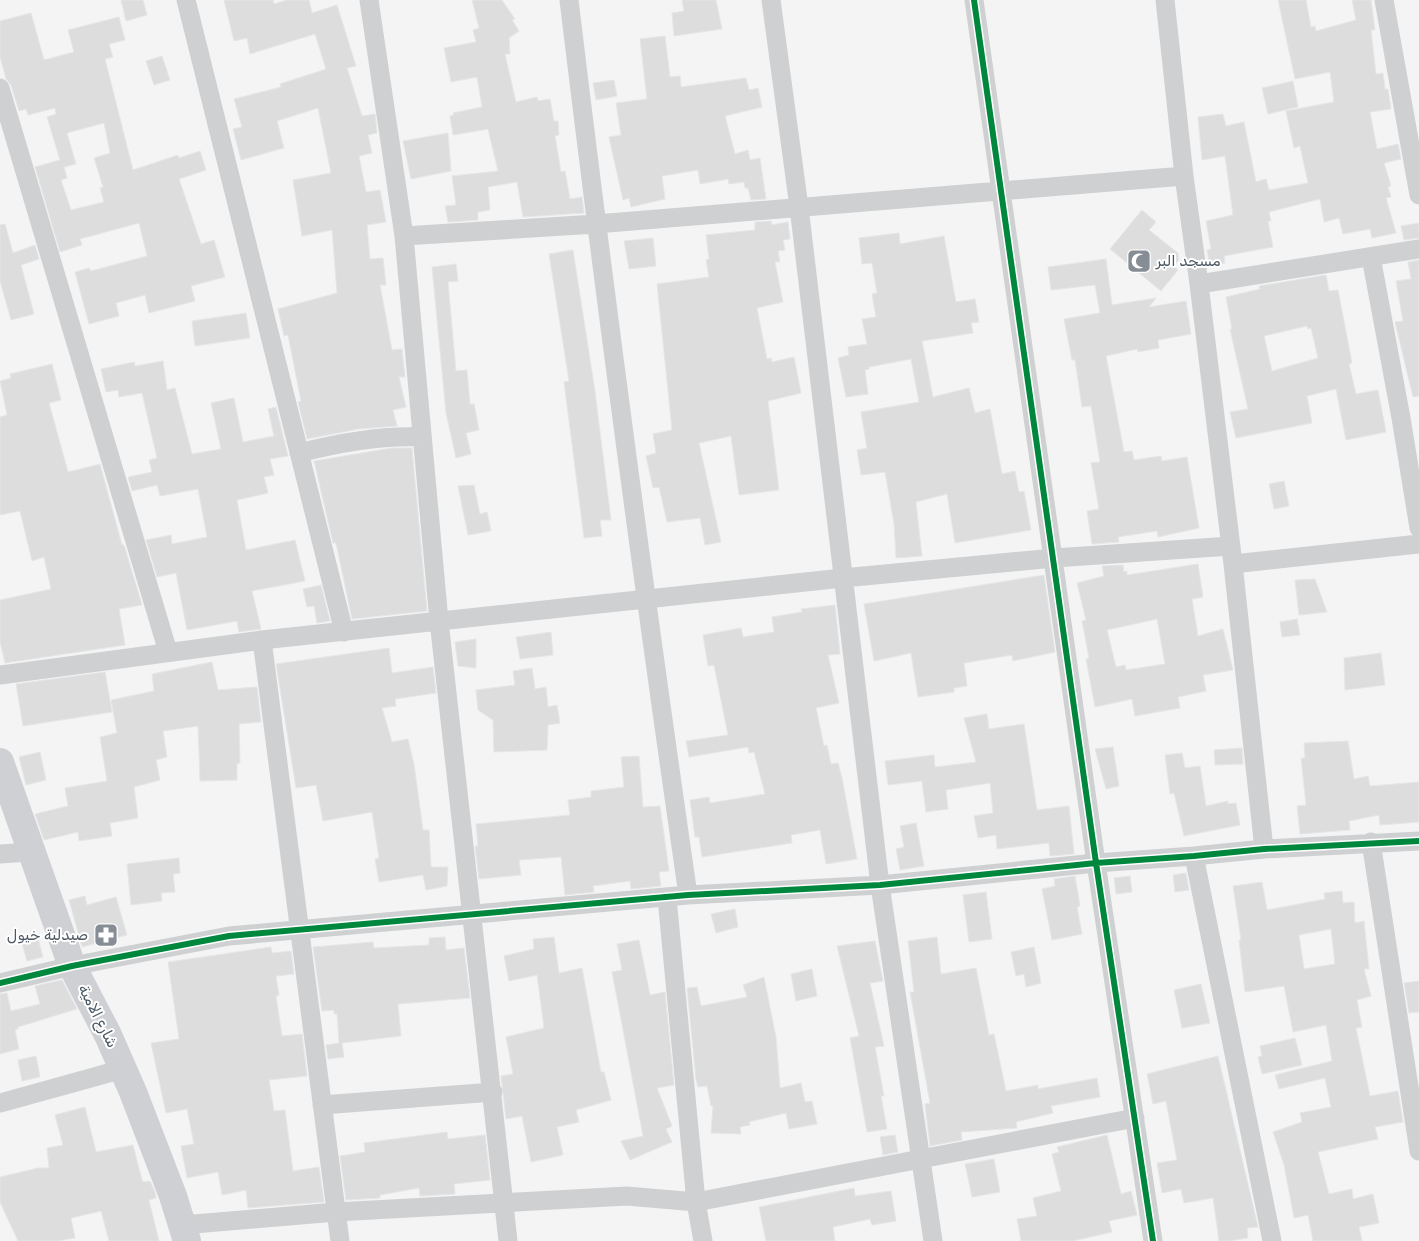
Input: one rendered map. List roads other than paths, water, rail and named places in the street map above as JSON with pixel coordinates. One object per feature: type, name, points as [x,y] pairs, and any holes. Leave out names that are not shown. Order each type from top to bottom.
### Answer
[{"type":"street","points":[[186,0],[344,632]]},
{"type":"street","points":[[369,0],[404,236],[439,621],[493,1092],[508,1241]]},
{"type":"street","points":[[569,0],[596,224],[646,600],[688,895]]},
{"type":"street","points":[[771,0],[799,207],[880,884],[933,1241]]},
{"type":"street","points":[[974,0],[1096,863],[1153,1241]]},
{"type":"street","points":[[1165,0],[1184,176],[1232,555],[1264,849]]},
{"type":"street","points":[[1384,0],[1419,195]]},
{"type":"street","points":[[0,88],[168,652]]},
{"type":"street","points":[[404,236],[596,224],[1184,176]]},
{"type":"street","points":[[1199,284],[1419,248]]},
{"type":"street","points":[[1370,256],[1410,417],[1419,528]]},
{"type":"street","points":[[299,453],[325,446],[396,437],[422,437]]},
{"type":"street","points":[[0,674],[262,640],[843,578],[1054,558],[1232,555],[1419,544]]},
{"type":"street","points":[[262,640],[298,930],[340,1241]]},
{"type":"street","name":"شارع الامية","points":[[0,762],[30,852],[72,966],[123,1069],[155,1147],[185,1233]]},
{"type":"street","points":[[0,983],[72,966],[229,936],[472,916],[688,895],[880,884],[1264,849],[1419,841]]},
{"type":"street","points":[[1371,842],[1419,1151]]},
{"type":"street","points":[[0,854],[30,852]]},
{"type":"street","points":[[1194,856],[1272,1241]]},
{"type":"street","points":[[667,898],[696,1202],[703,1241]]},
{"type":"street","points":[[0,1103],[123,1069]]},
{"type":"street","points":[[322,1105],[493,1092]]},
{"type":"street","points":[[185,1233],[336,1212],[627,1196],[696,1202],[1135,1118]]},
{"type":"place","name":"مسجد البر","points":[[1139,261]]},
{"type":"place","name":"صيدلية خيول","points":[[106,935]]}]
